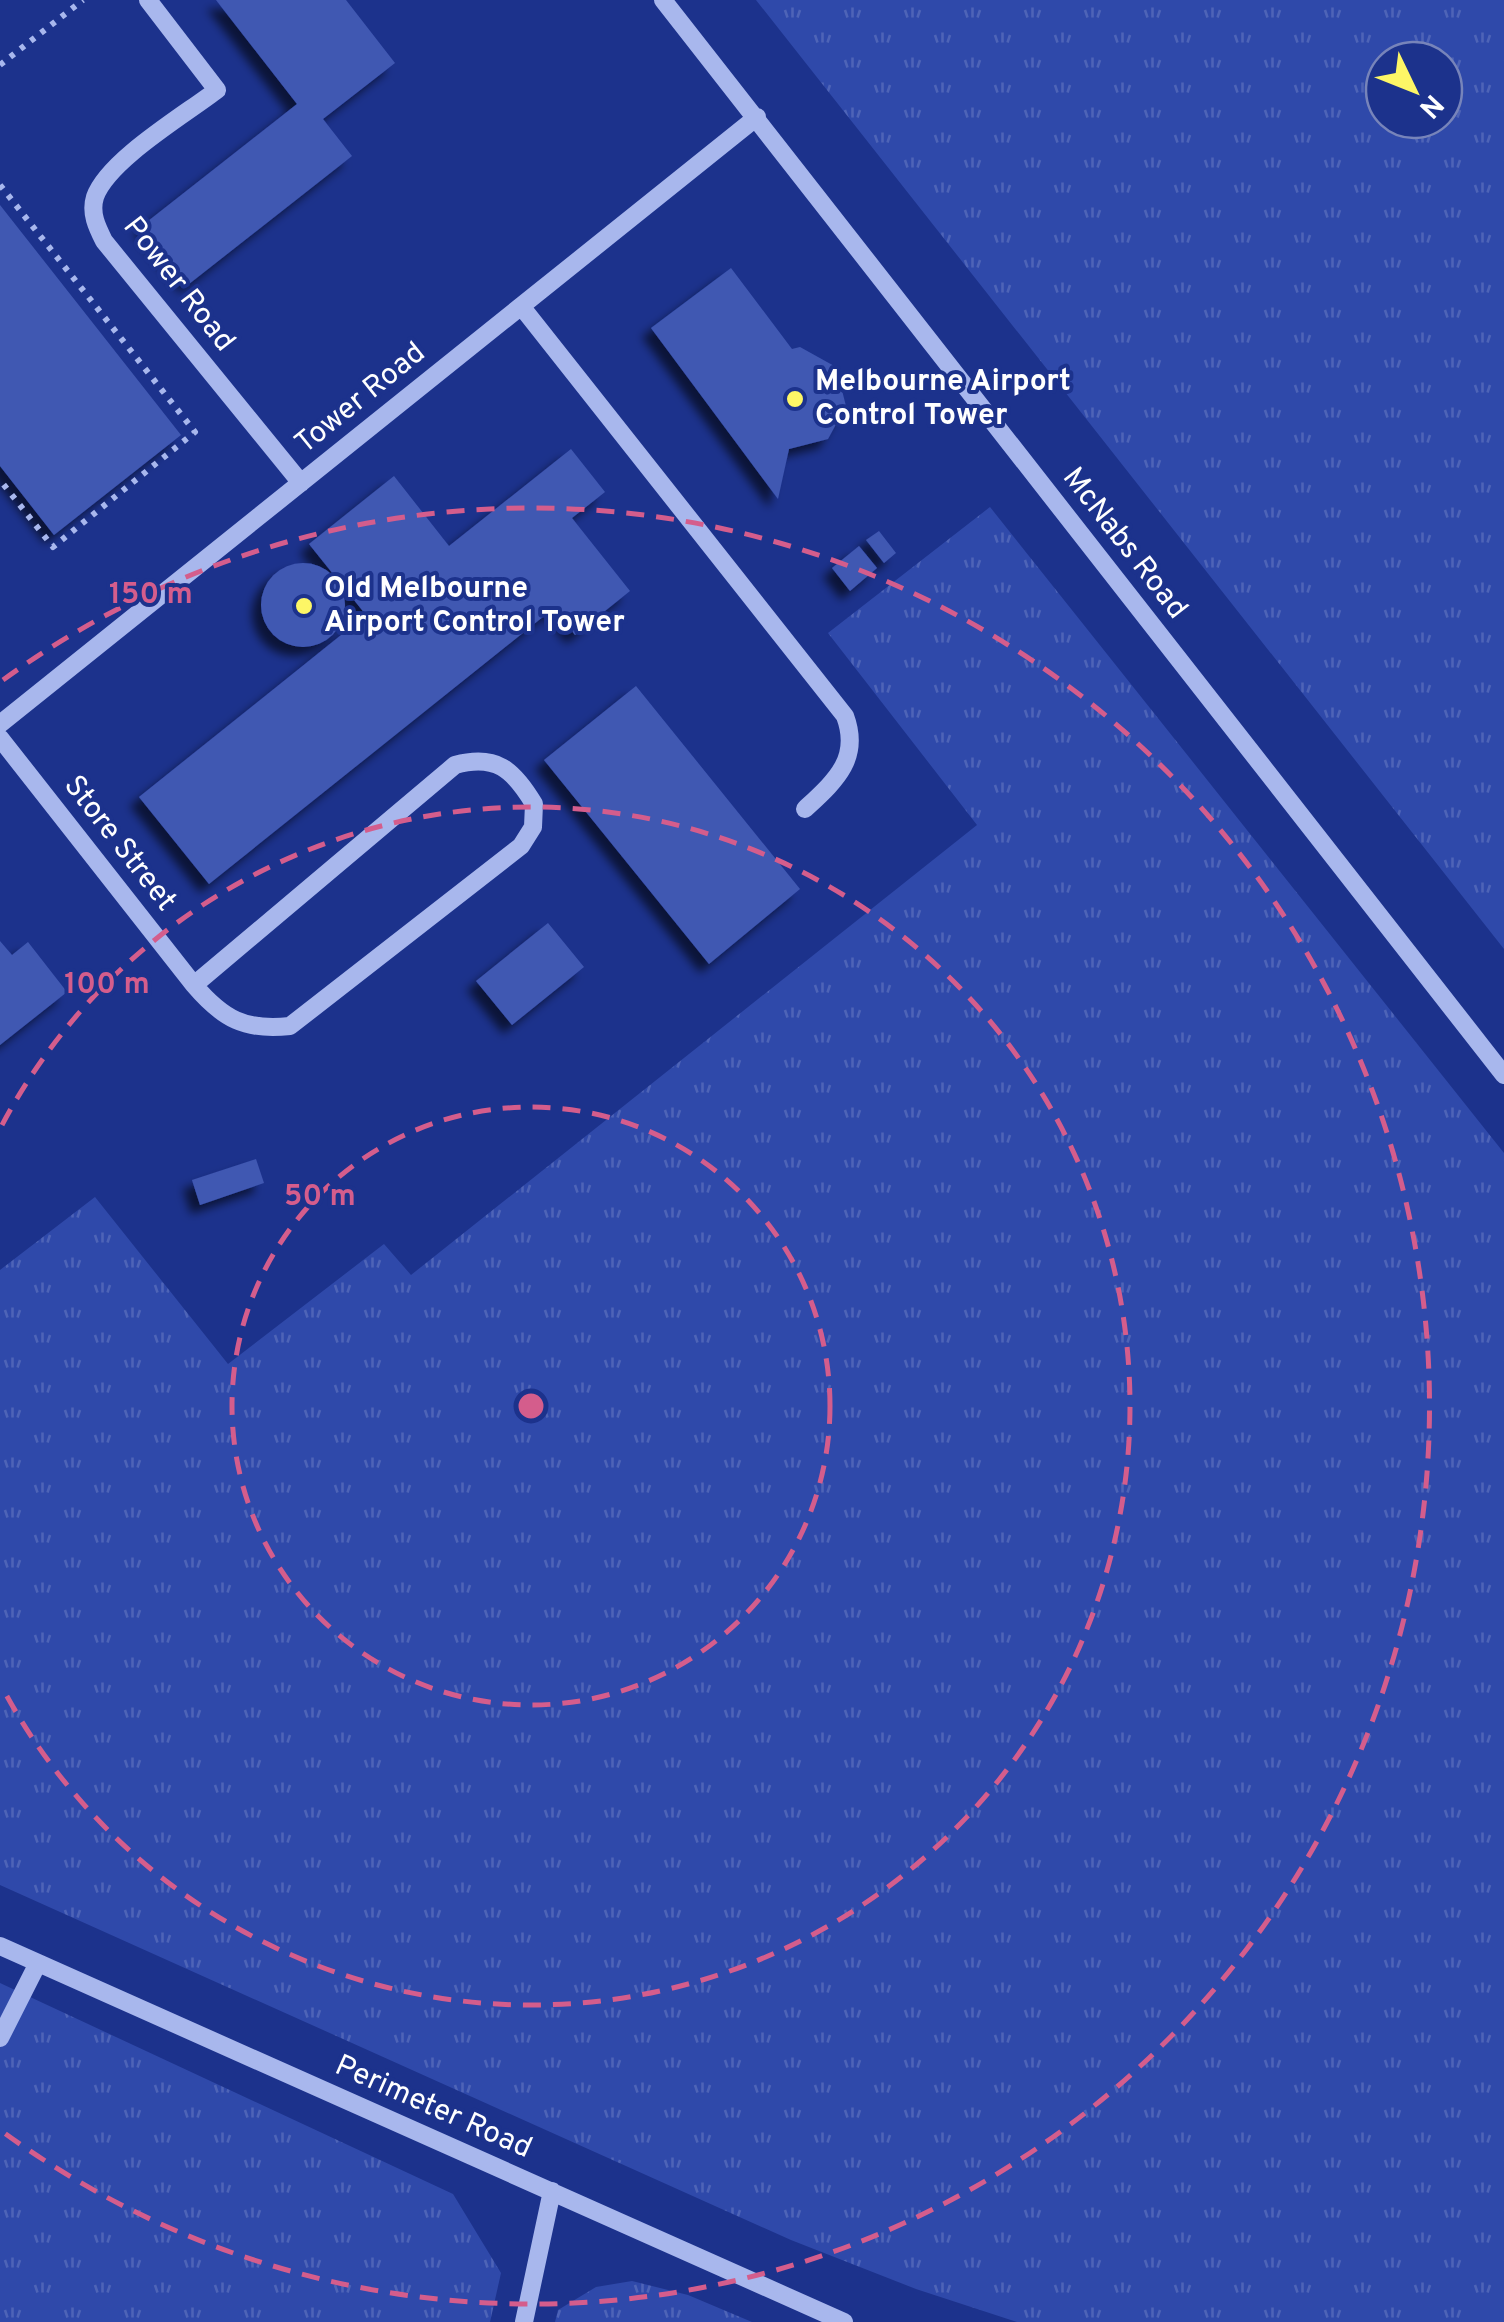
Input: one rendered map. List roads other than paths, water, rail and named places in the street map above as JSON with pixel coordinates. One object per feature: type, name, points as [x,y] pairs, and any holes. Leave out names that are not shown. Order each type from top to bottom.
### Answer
[{"type":"street","name":"Power Road","points":[[148,0],[218,90],[108,174],[94,198],[94,220],[104,241],[301,483]]},
{"type":"street","name":"McNabs Road","points":[[662,0],[1504,1075]]},
{"type":"street","name":"Tower Road","points":[[0,724],[757,117]]},
{"type":"street","points":[[520,306],[844,716],[852,736],[850,756],[840,776],[805,809]]},
{"type":"street","name":"Store Street","points":[[0,738],[194,985],[234,1024],[259,1029],[290,1026],[521,846],[533,827],[534,804],[504,767],[479,758],[455,765],[194,985]]},
{"type":"street","name":"Perimeter Road","points":[[0,1946],[844,2322]]},
{"type":"street","points":[[0,2038],[38,1963]]},
{"type":"street","points":[[524,2322],[552,2191]]},
{"type":"place","name":"Melbourne Airport Control Tower","points":[[795,399]]},
{"type":"place","name":"Old Melbourne Airport Control Tower","points":[[304,606]]}]
